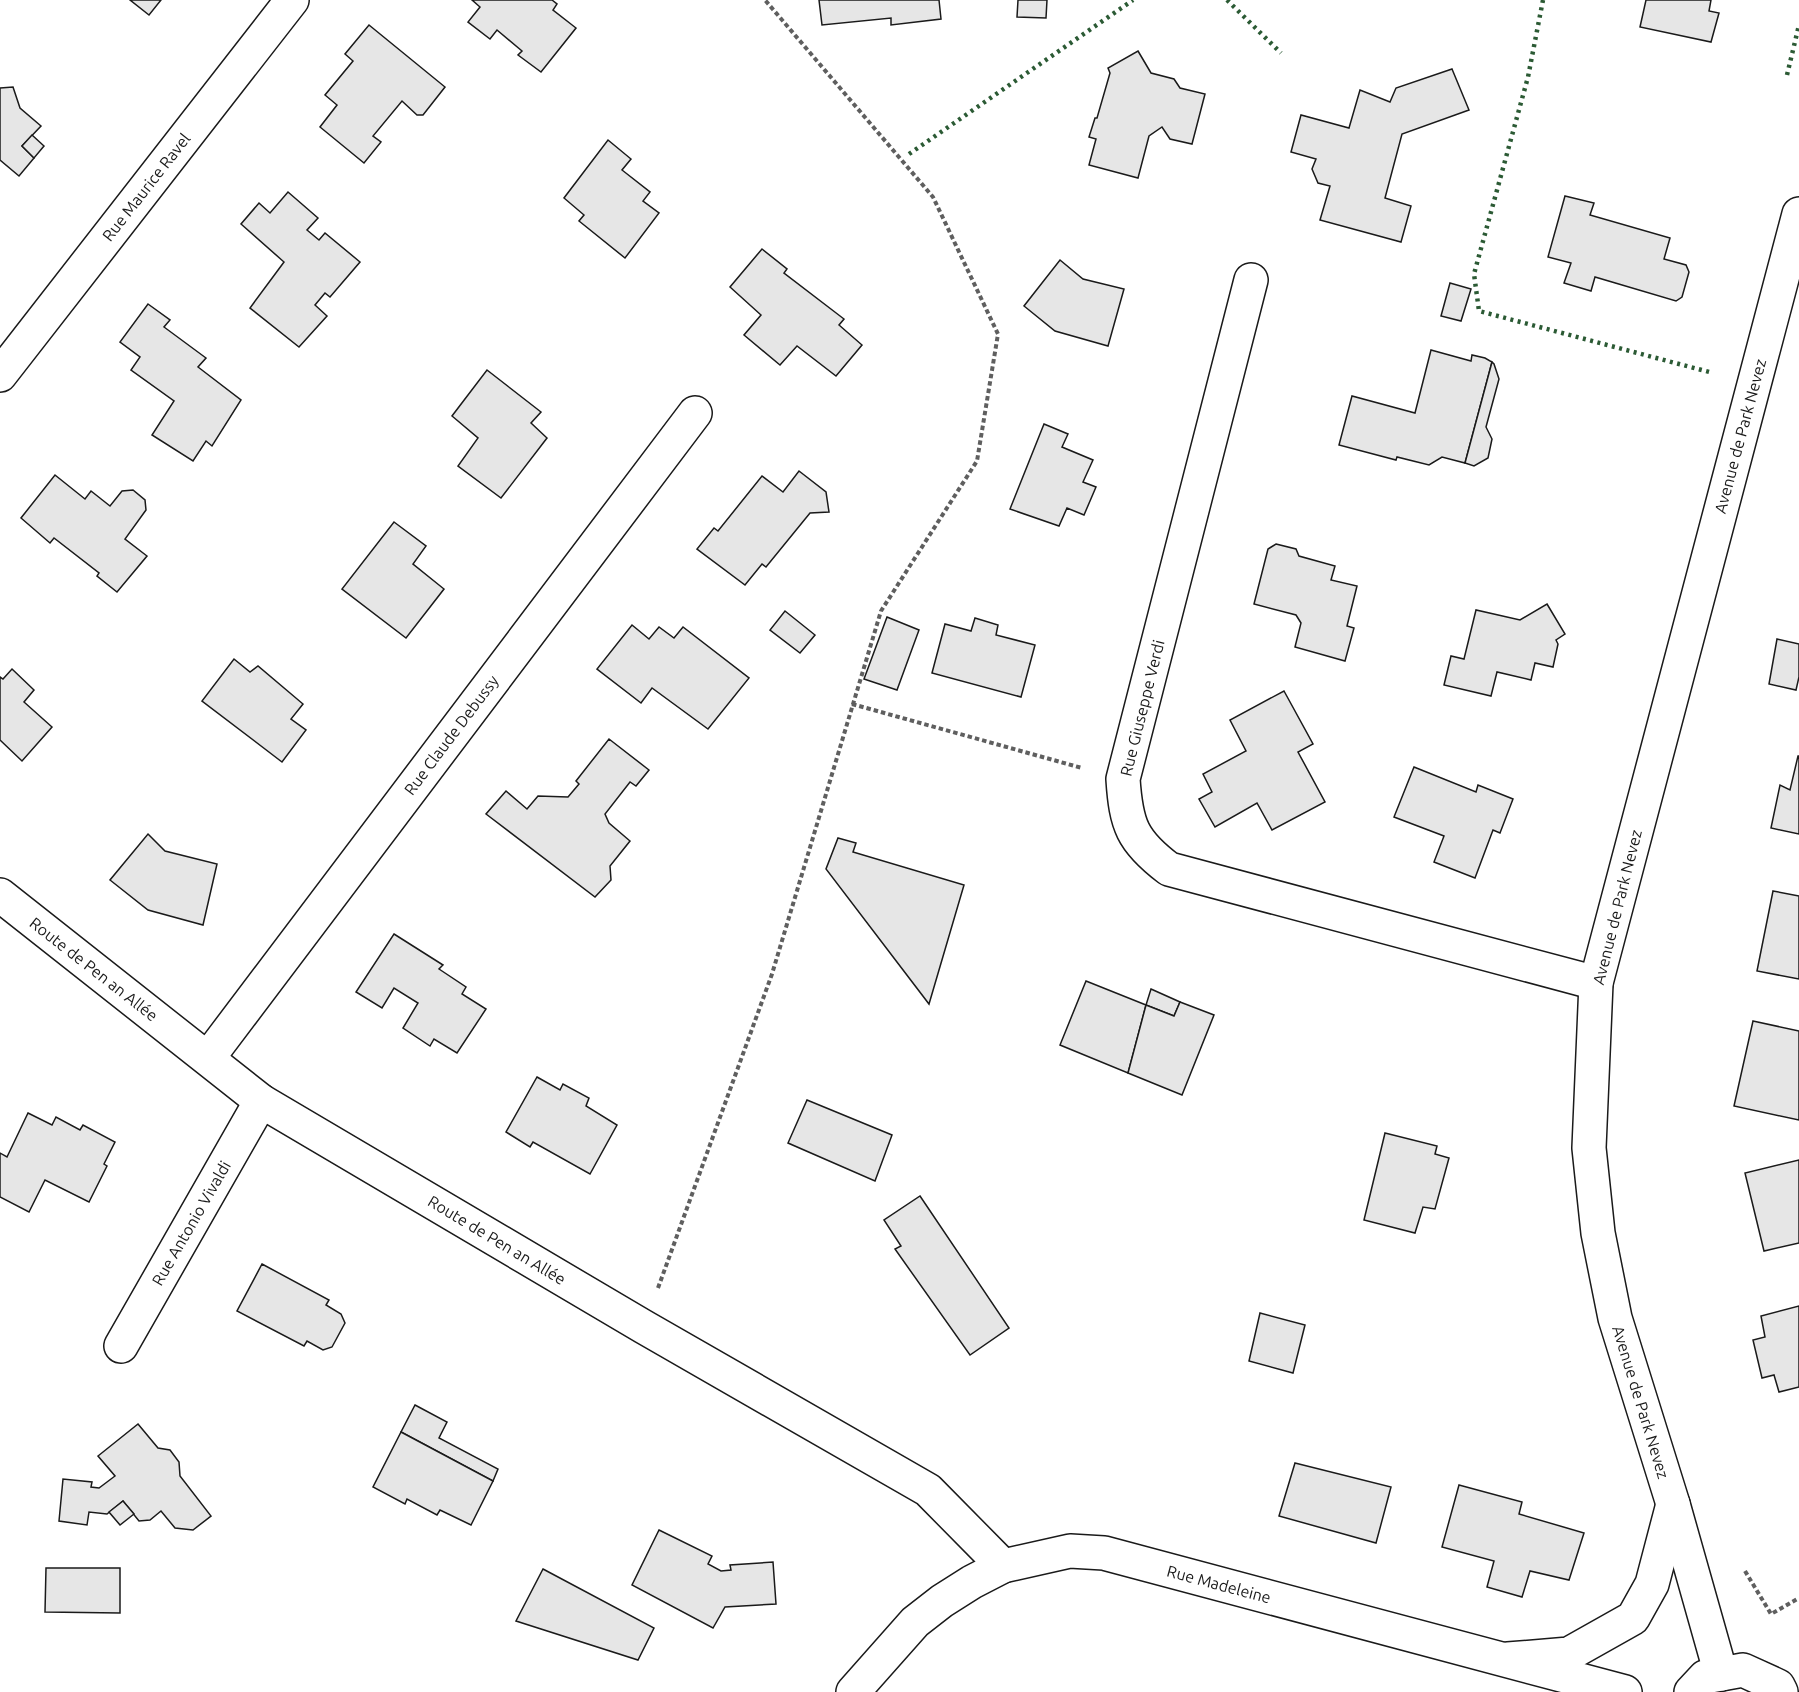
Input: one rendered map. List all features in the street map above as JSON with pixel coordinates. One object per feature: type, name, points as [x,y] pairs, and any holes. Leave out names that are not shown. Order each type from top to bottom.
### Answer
[{"type":"street","name":"Rue Maurice Ravel","points":[[0,375],[292,0]]},
{"type":"street","name":"Avenue de Park Nevez","points":[[1721,1674],[1615,1318],[1598,1233],[1589,1148],[1596,982],[1799,214]]},
{"type":"street","name":"Rue Giuseppe Verdi","points":[[1251,280],[1123,779],[1124,806],[1132,831],[1148,853],[1169,869],[1596,982]]},
{"type":"street","name":"Rue Claude Debussy","points":[[208,1058],[695,412]]},
{"type":"street","name":"Route de Pen an Allée","points":[[0,895],[261,1101],[644,1327],[928,1490],[1003,1566]]},
{"type":"street","name":"Rue Antonio Vivaldi","points":[[121,1346],[261,1101]]},
{"type":"street","points":[[1501,1659],[1569,1654],[1633,1618],[1652,1584],[1672,1504]]},
{"type":"street","name":"Rue Madeleine","points":[[853,1692],[915,1622],[942,1600],[1003,1566],[1070,1551],[1104,1553],[1625,1692]]},
{"type":"street","points":[[1691,1692],[1705,1677],[1743,1670],[1778,1686],[1781,1692]]},
{"type":"path","points":[[644,1327],[772,974],[881,611],[977,461],[998,334],[933,197],[765,0]]},
{"type":"path","points":[[852,704],[1123,779]]},
{"type":"path","points":[[1745,1570],[1771,1614],[1799,1598]]},
{"type":"building","points":[[130,0],[161,0],[149,15]]},
{"type":"building","points":[[472,0],[552,0],[557,4],[553,10],[576,28],[541,72],[518,55],[522,51],[497,30],[490,39],[468,22],[480,7]]},
{"type":"building","points":[[819,0],[939,0],[941,19],[891,25],[891,18],[822,25]]},
{"type":"building","points":[[1018,0],[1047,0],[1046,18],[1017,17]]},
{"type":"building","points":[[1646,0],[1711,0],[1709,11],[1719,13],[1711,42],[1640,27]]},
{"type":"building","points":[[369,25],[445,87],[423,115],[417,115],[402,101],[373,136],[381,142],[364,163],[320,127],[337,105],[325,95],[353,61],[345,54]]},
{"type":"building","points":[[1138,51],[1151,73],[1174,79],[1180,88],[1205,94],[1192,144],[1170,139],[1162,127],[1149,136],[1138,178],[1089,165],[1096,139],[1089,137],[1110,73],[1108,68]]},
{"type":"building","points":[[1452,69],[1469,110],[1402,134],[1385,198],[1411,206],[1401,242],[1320,220],[1330,186],[1318,183],[1312,169],[1316,159],[1291,152],[1301,115],[1349,128],[1360,90],[1390,102],[1396,88]]},
{"type":"building","points":[[13,87],[20,108],[41,126],[22,146],[34,158],[19,176],[0,160],[0,88]]},
{"type":"building","points":[[32,135],[44,146],[34,158],[22,146]]},
{"type":"building","points":[[608,140],[631,159],[622,170],[650,192],[643,201],[659,213],[625,258],[579,221],[584,215],[564,198]]},
{"type":"building","points":[[288,192],[318,218],[307,230],[319,240],[325,233],[360,262],[330,297],[325,293],[315,305],[327,316],[299,347],[250,308],[284,262],[241,224],[259,203],[270,213]]},
{"type":"building","points":[[1565,196],[1594,203],[1590,215],[1670,238],[1664,259],[1686,265],[1689,272],[1682,297],[1676,301],[1595,277],[1591,291],[1564,283],[1571,263],[1548,257]]},
{"type":"building","points":[[762,249],[787,269],[784,273],[844,319],[839,325],[862,345],[836,376],[797,346],[780,365],[744,335],[761,315],[730,287]]},
{"type":"building","points":[[1060,260],[1083,279],[1124,289],[1108,346],[1055,331],[1024,306]]},
{"type":"building","points":[[1450,283],[1471,289],[1461,321],[1441,316]]},
{"type":"building","points":[[148,304],[170,320],[164,327],[206,358],[198,367],[241,400],[212,446],[206,441],[193,461],[152,435],[174,401],[131,370],[140,357],[120,342]]},
{"type":"building","points":[[1431,350],[1471,361],[1472,355],[1492,362],[1465,463],[1442,457],[1429,465],[1397,457],[1396,460],[1339,445],[1352,396],[1415,413]]},
{"type":"building","points":[[1492,362],[1499,379],[1486,427],[1492,439],[1488,458],[1474,466],[1465,463]]},
{"type":"building","points":[[487,370],[541,412],[531,423],[547,438],[501,498],[458,466],[478,438],[452,416]]},
{"type":"building","points":[[1044,424],[1068,434],[1062,447],[1093,460],[1083,482],[1096,487],[1084,515],[1067,508],[1059,526],[1010,509]]},
{"type":"building","points":[[799,471],[826,492],[829,512],[810,513],[766,567],[762,564],[745,585],[697,549],[714,528],[718,531],[762,476],[783,492]]},
{"type":"building","points":[[55,475],[85,499],[91,491],[110,506],[122,491],[133,490],[145,500],[146,510],[125,539],[147,556],[117,592],[97,576],[99,573],[54,538],[50,543],[21,518]]},
{"type":"building","points":[[394,522],[426,546],[413,564],[444,589],[406,638],[342,589]]},
{"type":"building","points":[[1276,544],[1296,549],[1299,556],[1335,566],[1331,580],[1357,586],[1347,626],[1354,628],[1345,661],[1295,647],[1301,623],[1296,615],[1254,604],[1268,549]]},
{"type":"building","points":[[1547,604],[1565,634],[1556,640],[1558,644],[1553,667],[1535,663],[1531,680],[1497,672],[1491,696],[1444,685],[1451,656],[1464,659],[1476,610],[1520,620]]},
{"type":"building","points":[[785,611],[815,635],[800,653],[770,630]]},
{"type":"building","points":[[887,617],[919,630],[897,690],[864,679]]},
{"type":"building","points":[[975,618],[998,625],[996,635],[1035,645],[1021,697],[932,673],[945,624],[971,631]]},
{"type":"building","points":[[632,625],[649,639],[659,627],[674,638],[683,627],[749,678],[708,729],[652,688],[641,703],[597,669]]},
{"type":"building","points":[[1777,639],[1799,644],[1799,677],[1796,690],[1769,684]]},
{"type":"building","points":[[234,659],[250,672],[258,666],[303,704],[291,719],[306,730],[282,762],[202,701]]},
{"type":"building","points":[[12,669],[34,690],[24,702],[52,727],[22,761],[0,740],[0,677],[3,679]]},
{"type":"building","points":[[1284,691],[1313,744],[1298,752],[1325,802],[1272,830],[1257,803],[1215,827],[1199,799],[1212,792],[1203,774],[1246,751],[1230,720]]},
{"type":"building","points":[[609,739],[649,770],[636,786],[630,782],[605,814],[609,823],[630,841],[610,866],[611,880],[595,897],[486,814],[506,791],[527,809],[538,796],[568,797],[579,784],[576,781]]},
{"type":"building","points":[[1798,756],[1799,834],[1771,828],[1780,785],[1790,790]]},
{"type":"building","points":[[1414,767],[1476,792],[1478,785],[1513,799],[1500,833],[1493,830],[1475,878],[1434,862],[1444,836],[1394,817]]},
{"type":"building","points":[[148,834],[165,851],[217,864],[203,925],[148,910],[110,880]]},
{"type":"building","points":[[838,838],[856,843],[853,852],[964,885],[929,1004],[826,869]]},
{"type":"building","points":[[1773,891],[1799,896],[1799,979],[1757,971]]},
{"type":"building","points":[[394,934],[443,965],[439,969],[466,987],[462,994],[486,1009],[457,1053],[434,1039],[430,1046],[403,1028],[418,1003],[394,988],[382,1008],[356,992]]},
{"type":"building","points":[[1086,981],[1146,1005],[1128,1073],[1060,1045]]},
{"type":"building","points":[[1151,989],[1180,1002],[1174,1016],[1146,1005]]},
{"type":"building","points":[[1180,1002],[1214,1015],[1182,1095],[1128,1073],[1146,1005],[1174,1016]]},
{"type":"building","points":[[1753,1021],[1799,1031],[1799,1120],[1734,1106]]},
{"type":"building","points":[[537,1077],[560,1090],[563,1084],[589,1098],[586,1106],[617,1125],[590,1174],[533,1142],[530,1147],[506,1132]]},
{"type":"building","points":[[807,1100],[892,1135],[875,1181],[788,1143]]},
{"type":"building","points":[[28,1113],[52,1125],[56,1117],[80,1130],[83,1125],[115,1142],[104,1164],[107,1166],[89,1202],[45,1180],[29,1212],[0,1197],[0,1153],[7,1157]]},
{"type":"building","points":[[1385,1133],[1437,1146],[1435,1154],[1449,1158],[1435,1209],[1423,1207],[1415,1233],[1364,1220]]},
{"type":"building","points":[[1799,1160],[1799,1243],[1764,1251],[1745,1173]]},
{"type":"building","points":[[920,1196],[1009,1328],[970,1355],[895,1249],[901,1246],[884,1220]]},
{"type":"building","points":[[262,1264],[329,1300],[326,1305],[341,1314],[345,1323],[332,1347],[323,1350],[307,1341],[304,1346],[237,1311]]},
{"type":"building","points":[[1799,1306],[1799,1387],[1779,1392],[1774,1375],[1762,1378],[1753,1340],[1765,1337],[1761,1316]]},
{"type":"building","points":[[1260,1313],[1305,1325],[1293,1373],[1249,1361]]},
{"type":"building","points":[[415,1405],[447,1422],[439,1438],[498,1469],[493,1481],[401,1432]]},
{"type":"building","points":[[138,1424],[158,1448],[170,1450],[179,1462],[180,1476],[211,1516],[193,1530],[175,1528],[161,1511],[150,1520],[139,1521],[123,1501],[107,1514],[89,1512],[87,1525],[59,1521],[63,1479],[92,1482],[91,1487],[99,1488],[115,1476],[98,1456]]},
{"type":"building","points":[[401,1432],[493,1481],[471,1525],[440,1510],[437,1515],[407,1499],[405,1504],[373,1487]]},
{"type":"building","points":[[1295,1463],[1391,1487],[1376,1543],[1279,1516]]},
{"type":"building","points":[[1459,1485],[1522,1502],[1519,1514],[1584,1533],[1569,1580],[1530,1571],[1522,1597],[1487,1587],[1494,1561],[1442,1547]]},
{"type":"building","points":[[123,1501],[134,1514],[120,1525],[109,1512]]},
{"type":"building","points":[[659,1530],[712,1556],[708,1564],[721,1571],[731,1570],[730,1565],[773,1562],[776,1604],[725,1607],[713,1628],[632,1585]]},
{"type":"building","points":[[46,1568],[120,1568],[120,1613],[45,1612]]},
{"type":"building","points":[[543,1569],[654,1628],[638,1660],[516,1621]]},
{"type":"hedge","points":[[909,154],[1133,0]]},
{"type":"hedge","points":[[1227,0],[1281,53]]},
{"type":"hedge","points":[[1543,0],[1528,77],[1474,274],[1479,311],[1713,373]]},
{"type":"hedge","points":[[1787,75],[1799,25]]}]
